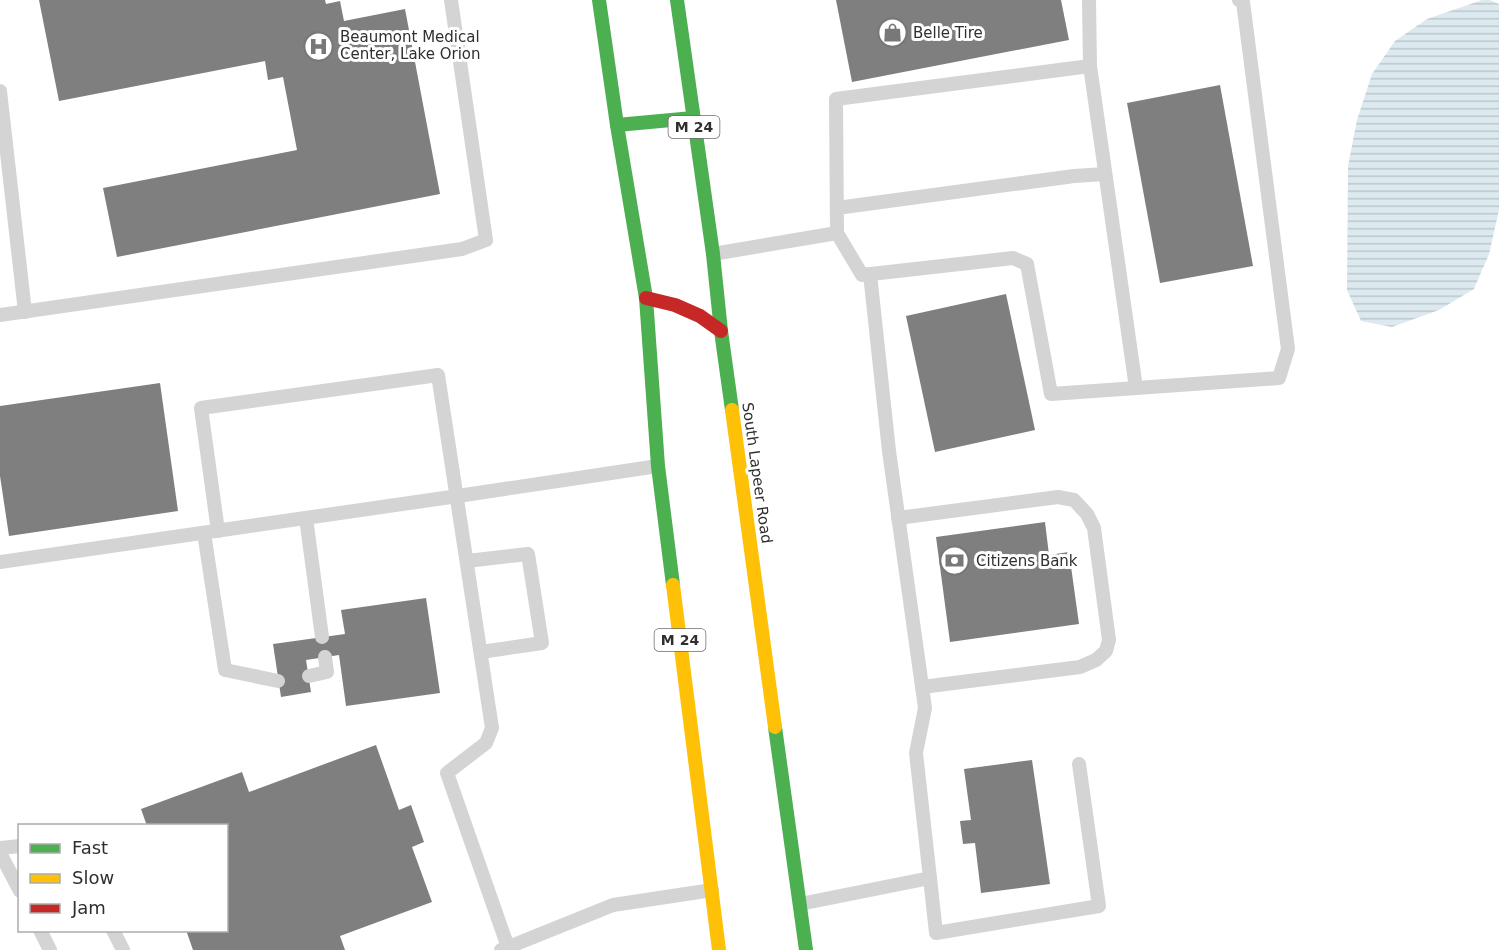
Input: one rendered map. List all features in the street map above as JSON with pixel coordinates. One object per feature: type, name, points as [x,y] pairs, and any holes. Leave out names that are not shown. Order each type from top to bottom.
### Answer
[{"type":"main road","name":"M 24","points":[[599,0],[646,298],[658,466],[719,950]]},
{"type":"main road","name":"South Lapeer Road","points":[[677,0],[806,950]]},
{"type":"main road","points":[[617,125],[693,118]]},
{"type":"main road","points":[[646,298],[675,304],[721,331]]},
{"type":"lane","points":[[0,315],[462,249],[486,240],[451,0]]},
{"type":"lane","points":[[1089,0],[1090,66],[1136,388]]},
{"type":"lane","points":[[1090,66],[836,99],[837,233],[862,275],[1013,258],[1027,264],[1051,394],[1279,378],[1288,349],[1243,2],[1239,0]]},
{"type":"lane","points":[[0,91],[25,312]]},
{"type":"lane","points":[[837,208],[1074,176],[1105,174]]},
{"type":"lane","points":[[713,254],[837,233]]},
{"type":"lane","points":[[870,274],[889,451],[925,708],[916,753],[936,933],[1099,906],[1079,764]]},
{"type":"lane","points":[[218,531],[201,408],[438,375],[492,728],[486,743],[447,773],[506,949],[613,905],[712,890]]},
{"type":"lane","points":[[0,562],[658,466]]},
{"type":"lane","points":[[898,518],[1058,496],[1074,500],[1087,514],[1094,528],[1109,640],[1106,651],[1096,660],[1080,667],[922,687]]},
{"type":"lane","points":[[306,518],[322,637]]},
{"type":"lane","points":[[204,533],[225,670],[278,681]]},
{"type":"lane","points":[[467,561],[528,554],[542,643],[481,652]]},
{"type":"lane","points":[[309,676],[327,672],[325,657]]},
{"type":"lane","points":[[0,848],[18,846]]},
{"type":"lane","points":[[0,854],[18,887]]},
{"type":"lane","points":[[799,904],[930,879]]},
{"type":"lane","points":[[41,932],[50,950]]},
{"type":"lane","points":[[114,932],[123,950]]},
{"type":"shaded area","points":[[1482,0],[1490,0],[1499,4],[1499,210],[1489,254],[1474,289],[1439,310],[1392,327],[1361,321],[1347,290],[1348,166],[1357,120],[1372,74],[1395,41],[1427,19]]},
{"type":"building","points":[[39,0],[325,0],[326,4],[340,1],[344,21],[405,9],[440,194],[117,257],[103,188],[297,150],[283,77],[268,80],[265,61],[59,101]]},
{"type":"building","points":[[836,0],[1061,0],[1069,40],[852,82]]},
{"type":"building","points":[[1220,85],[1253,266],[1160,283],[1127,103]]},
{"type":"building","points":[[1006,294],[1035,430],[935,452],[906,316]]},
{"type":"building","points":[[160,383],[178,511],[9,536],[0,476],[0,406]]},
{"type":"building","points":[[1045,522],[1049,555],[1069,552],[1079,624],[950,642],[936,537]]},
{"type":"building","points":[[426,598],[440,693],[346,706],[339,655],[306,660],[311,692],[281,697],[273,644],[345,634],[341,610]]},
{"type":"building","points":[[376,745],[399,810],[411,805],[424,842],[412,847],[432,902],[340,936],[345,950],[193,950],[187,932],[228,932],[228,824],[146,824],[141,809],[242,772],[249,792]]},
{"type":"building","points":[[1032,760],[1050,884],[981,893],[975,843],[963,844],[960,821],[971,820],[964,769]]},
{"type":"traffic: fast","points":[[599,0],[646,298],[658,466],[673,585]]},
{"type":"traffic: fast","points":[[677,0],[713,254],[732,410]]},
{"type":"traffic: fast","points":[[617,125],[693,118]]},
{"type":"traffic: fast","points":[[775,727],[806,950]]},
{"type":"traffic: slow","points":[[732,410],[775,727]]},
{"type":"traffic: slow","points":[[673,585],[719,950]]},
{"type":"traffic: jam","points":[[646,298],[675,305],[700,316],[721,331]]},
{"type":"place","name":"Belle Tire","points":[[892,33]]},
{"type":"place","name":"Beaumont Medical Center, Lake Orion","points":[[319,46]]},
{"type":"place","name":"Citizens Bank","points":[[955,561]]}]
